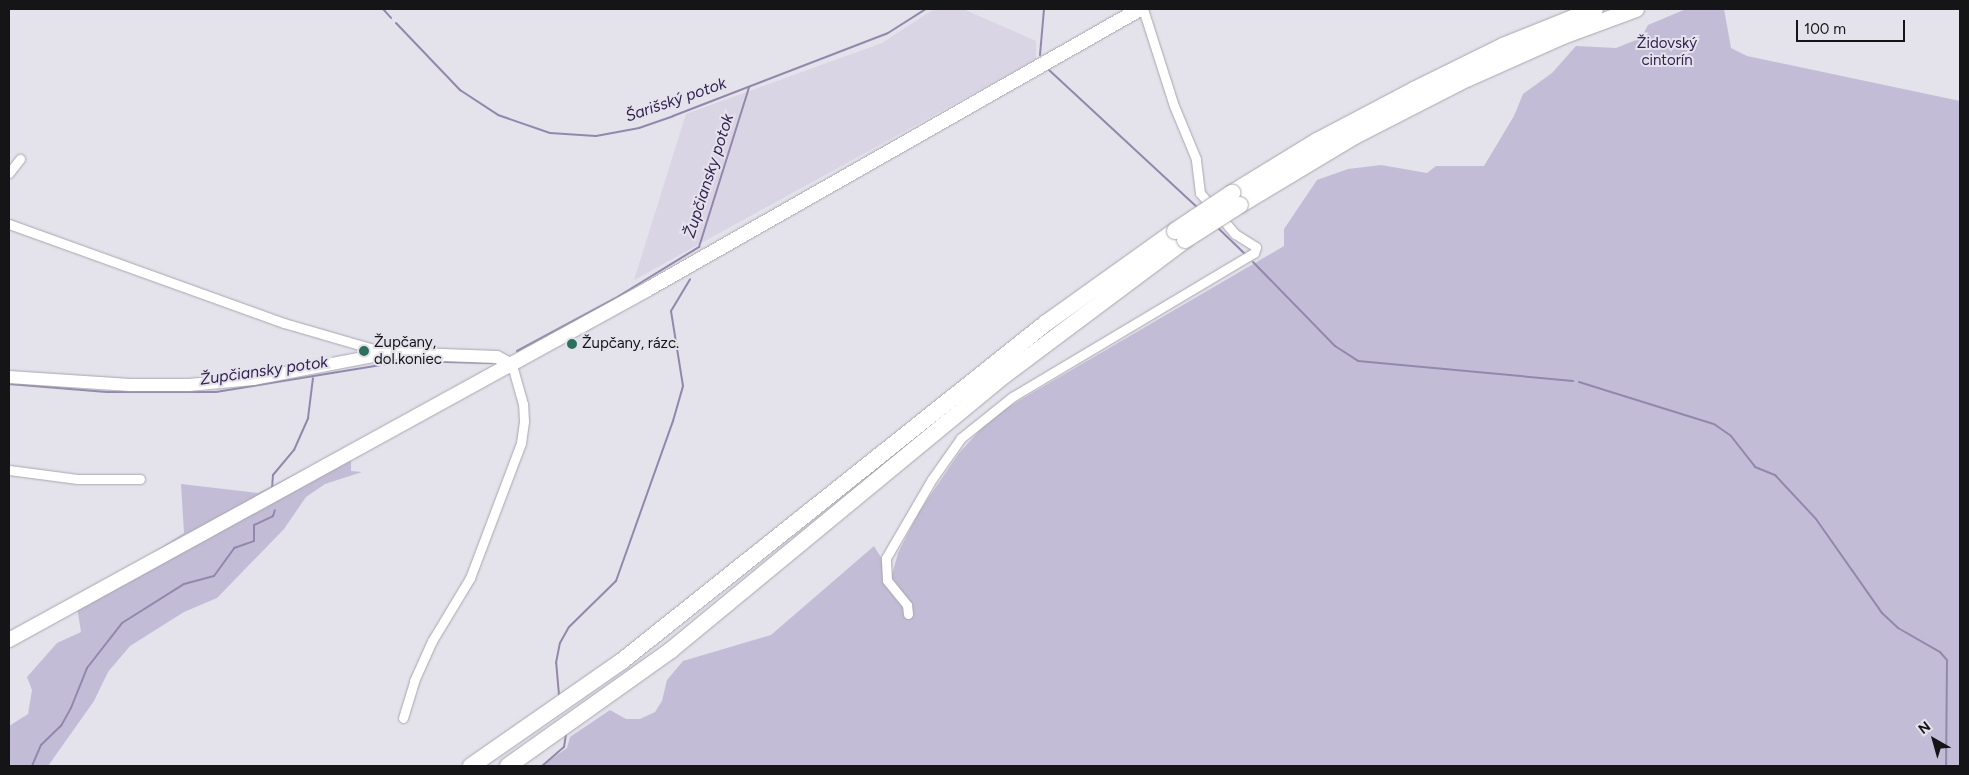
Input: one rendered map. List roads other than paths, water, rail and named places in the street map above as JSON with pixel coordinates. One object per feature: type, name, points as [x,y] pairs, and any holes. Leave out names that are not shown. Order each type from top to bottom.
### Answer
[{"type":"highway","points":[[471,766],[622,661],[1046,323],[1236,199],[1317,141],[1503,46],[1595,9]]},
{"type":"highway","points":[[1236,199],[1451,86],[1563,36],[1636,9]]},
{"type":"highway","points":[[508,766],[635,678],[737,598],[1006,374],[1180,235]]},
{"type":"main road","points":[[9,640],[512,364],[1141,9]]},
{"type":"street","points":[[908,614],[906,605],[886,580],[886,558],[932,479],[961,438],[1012,397],[1254,253],[1256,247],[1235,234],[1200,193],[1196,159],[1174,106],[1141,9]]},
{"type":"street","points":[[9,173],[20,159]]},
{"type":"street","points":[[9,224],[284,323],[389,353]]},
{"type":"street","points":[[9,377],[130,385],[189,385],[253,379],[389,353],[497,357],[512,364],[523,404],[524,421],[521,443],[470,578],[432,641],[414,681],[402,718]]},
{"type":"street","points":[[9,470],[77,479],[140,479]]},
{"type":"waterway","name":"Šarišský potok","points":[[383,9],[391,18]]},
{"type":"waterway","name":"Šarišský potok","points":[[396,23],[460,90],[498,115],[550,133],[596,136],[639,128],[673,116],[888,33],[926,9]]},
{"type":"waterway","points":[[1040,55],[1044,9]]},
{"type":"waterway","points":[[1049,70],[1198,208]]},
{"type":"waterway","name":"Župčiansky potok","points":[[517,351],[619,296],[699,247],[749,87]]},
{"type":"waterway","points":[[1217,227],[1246,255]]},
{"type":"waterway","points":[[1253,262],[1335,346],[1358,361],[1573,381]]},
{"type":"waterway","points":[[559,695],[556,663],[560,643],[569,627],[616,581],[673,421],[683,386],[671,311],[690,279]]},
{"type":"waterway","name":"Župčiansky potok","points":[[9,384],[107,392],[216,392],[405,361],[492,363]]},
{"type":"waterway","points":[[272,489],[273,475],[294,450],[308,418],[313,378]]},
{"type":"waterway","points":[[1579,382],[1714,424],[1731,436],[1755,467],[1775,475],[1816,519],[1882,613],[1898,628],[1940,652],[1947,660],[1946,766]]},
{"type":"waterway","points":[[32,766],[41,745],[61,726],[71,708],[87,668],[122,623],[184,584],[214,576],[234,548],[254,541],[254,525],[273,516],[275,510]]},
{"type":"waterway","points":[[542,766],[564,747],[566,734]]},
{"type":"place","name":"Župčany, rázc.","points":[[572,344]]},
{"type":"place","name":"Župčany, dol.koniec","points":[[364,351]]},
{"type":"park label","name":"Židovský cintorín","points":[[1667,52]]}]
